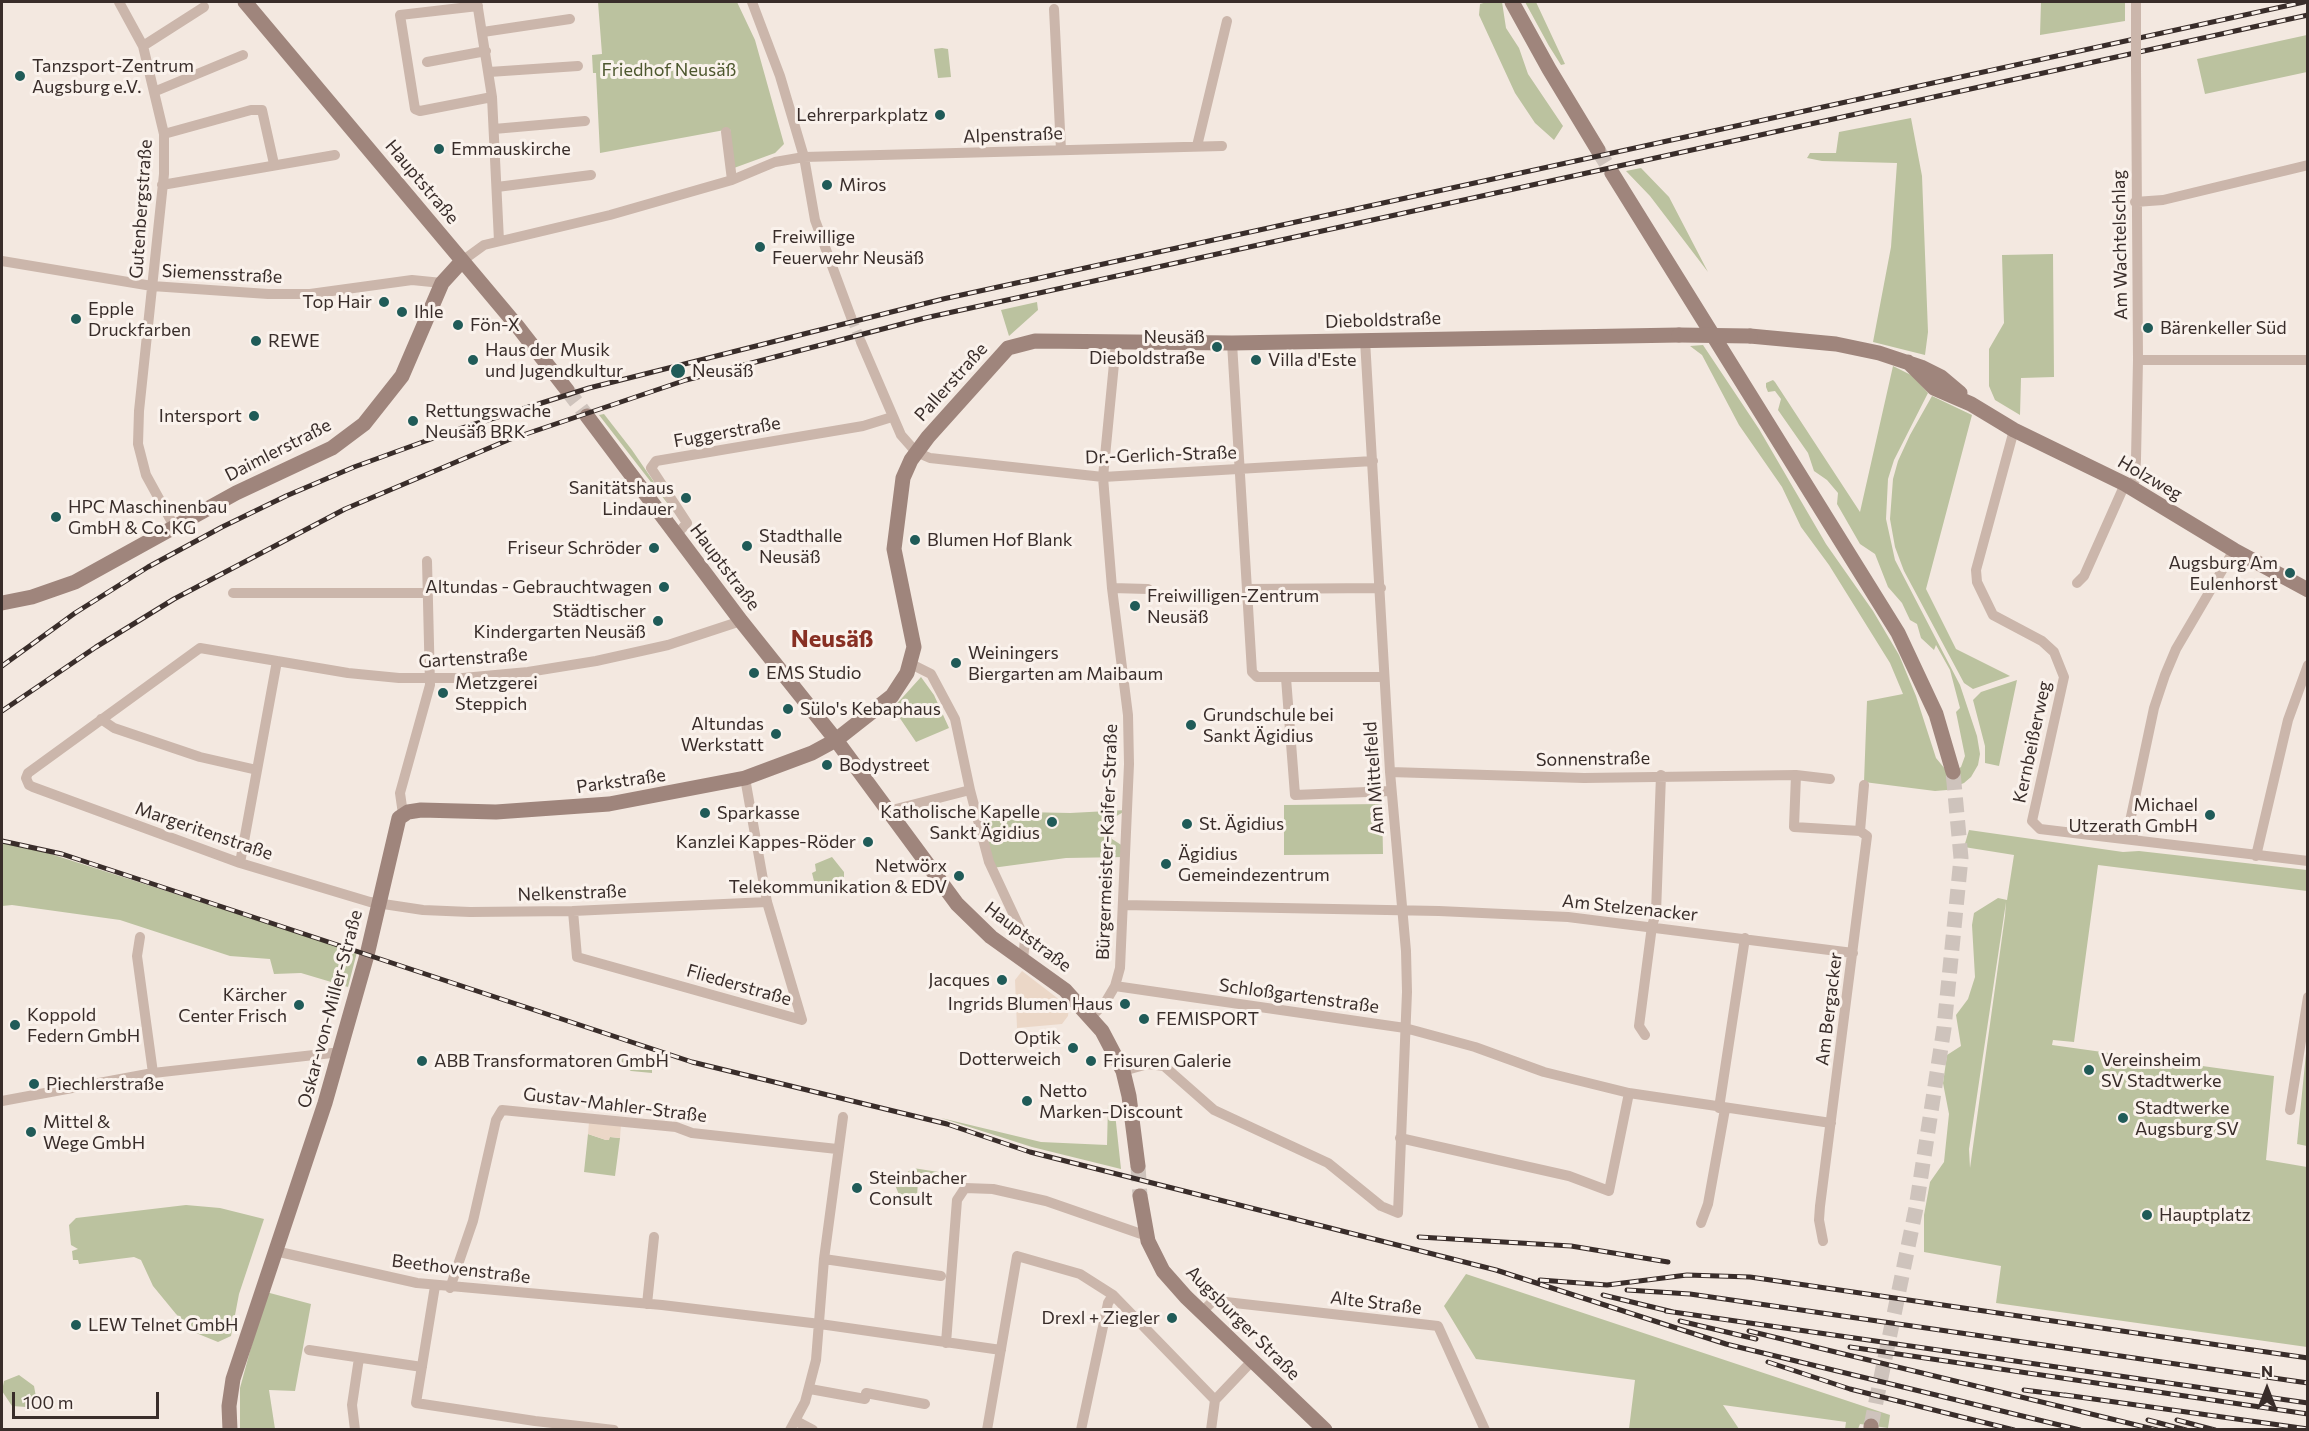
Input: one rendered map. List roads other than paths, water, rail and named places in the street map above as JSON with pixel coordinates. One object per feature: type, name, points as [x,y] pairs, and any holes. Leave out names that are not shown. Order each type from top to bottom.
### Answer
[{"type":"street","name":"Gutenbergstraße","points":[[119,2],[143,46],[156,91],[164,134],[162,185],[139,411],[138,444],[146,475],[174,526]]},
{"type":"street","name":"Hauptstraße","points":[[245,2],[567,390]]},
{"type":"street","points":[[752,2],[780,76],[804,157],[815,220],[851,316]]},
{"type":"street","points":[[1512,2],[1548,69],[1598,150]]},
{"type":"street","name":"Am Wachtelschlag","points":[[2077,583],[2084,576],[2136,469],[2138,360],[2135,202],[2136,2]]},
{"type":"street","points":[[492,97],[420,111],[416,109],[400,15],[477,4],[492,97],[499,241]]},
{"type":"street","points":[[143,46],[204,7]]},
{"type":"street","points":[[1054,9],[1061,150]]},
{"type":"street","points":[[483,32],[570,19]]},
{"type":"street","points":[[1197,146],[1227,21]]},
{"type":"street","points":[[427,62],[486,51]]},
{"type":"street","points":[[156,91],[243,55]]},
{"type":"street","points":[[489,72],[578,66]]},
{"type":"street","points":[[164,134],[251,110],[262,110],[274,164]]},
{"type":"street","points":[[494,129],[585,121]]},
{"type":"street","points":[[726,132],[732,180]]},
{"type":"street","name":"Alpenstraße","points":[[462,261],[473,251],[499,241],[610,215],[732,180],[775,162],[804,157],[1222,146]]},
{"type":"street","points":[[162,185],[274,164],[335,156]]},
{"type":"street","points":[[2135,202],[2163,201],[2307,165]]},
{"type":"street","points":[[1612,173],[1898,633],[1936,714],[1953,772]]},
{"type":"street","points":[[497,187],[591,176]]},
{"type":"street","name":"Siemensstraße","points":[[2,261],[152,286],[268,294],[310,294],[412,280],[442,283]]},
{"type":"street","name":"Daimlerstraße","points":[[2,603],[32,597],[75,582],[236,493],[303,464],[332,448],[364,424],[402,376],[442,283],[462,261]]},
{"type":"street","name":"Dieboldstraße","points":[[1018,344],[1035,340],[1232,343],[1679,335],[1750,336],[1836,344],[1902,360]]},
{"type":"street","name":"Am Mittelfeld","points":[[1123,1071],[1148,1064],[1164,1066],[1214,1110],[1328,1163],[1381,1206],[1398,1213],[1407,992],[1391,791],[1374,460],[1365,340]]},
{"type":"street","points":[[861,342],[892,417],[905,442],[916,452]]},
{"type":"street","name":"Bürgermeister-Kaifer-Straße","points":[[1091,1017],[1105,1003],[1115,986],[1120,968],[1124,905],[1130,738],[1103,477],[1116,343]]},
{"type":"street","points":[[1232,343],[1252,672],[1257,677],[1384,677]]},
{"type":"street","name":"Pallerstraße","points":[[911,664],[914,638],[895,563],[894,541],[903,478],[916,452],[1003,352],[1018,344]]},
{"type":"street","name":"Holzweg","points":[[1902,360],[1934,388],[1971,404],[2014,430],[2128,486],[2234,550],[2307,590]]},
{"type":"street","points":[[2138,360],[2307,360]]},
{"type":"street","name":"Hauptstraße","points":[[586,416],[741,621],[836,740],[967,915],[991,937],[1065,990],[1091,1017],[1110,1044],[1123,1071],[1130,1101],[1138,1166]]},
{"type":"street","name":"Fuggerstraße","points":[[677,534],[687,523],[651,468],[652,465],[665,460],[863,426],[892,417]]},
{"type":"street","name":"Kernbeißerweg","points":[[2014,430],[1976,570],[1977,582],[1993,615],[2042,641],[2054,652],[2064,677],[2032,821],[2040,829],[2134,840]]},
{"type":"street","name":"Dr.-Gerlich-Straße","points":[[916,452],[940,460],[1103,477],[1374,460]]},
{"type":"street","points":[[2234,550],[2176,649],[2165,675],[2154,708],[2129,826],[2134,840],[2307,861]]},
{"type":"street","name":"Oskar-von-Miller-Straße","points":[[231,1430],[229,1407],[233,1379],[339,1055],[367,955],[396,823],[403,814],[400,793],[430,679],[427,561]]},
{"type":"street","points":[[1113,588],[1148,589]]},
{"type":"street","points":[[1247,589],[1381,588]]},
{"type":"street","points":[[233,593],[428,593]]},
{"type":"street","name":"Gartenstraße","points":[[101,719],[192,651],[204,647],[348,673],[430,679],[501,675],[577,665],[668,645],[741,621]]},
{"type":"street","points":[[240,862],[277,661]]},
{"type":"street","points":[[911,664],[931,674],[955,719],[970,790],[989,862],[1025,939],[1023,960]]},
{"type":"street","name":"Parkstraße","points":[[403,814],[421,810],[496,812],[609,804],[745,778],[812,753],[836,740],[892,696],[903,682],[911,664]]},
{"type":"street","points":[[2256,856],[2288,720],[2307,665]]},
{"type":"street","points":[[1286,678],[1295,795],[1391,791]]},
{"type":"street","points":[[101,719],[114,728],[200,757],[257,770]]},
{"type":"street","name":"Margeritenstraße","points":[[101,719],[28,773],[26,778],[28,785],[240,862],[378,903]]},
{"type":"street","name":"Sonnenstraße","points":[[1390,772],[1584,778],[1661,775],[1796,775],[1830,779]]},
{"type":"street","points":[[1645,1035],[1639,1026],[1652,926],[1656,913],[1660,856],[1661,775]]},
{"type":"street","points":[[1796,775],[1794,827],[1860,831]]},
{"type":"street","name":"Fliederstraße","points":[[573,911],[576,957],[802,1020],[767,902],[745,778]]},
{"type":"street","name":"Am Bergacker","points":[[1823,1240],[1819,1220],[1820,1206],[1867,836],[1860,831],[1864,785]]},
{"type":"street","points":[[888,811],[970,790]]},
{"type":"street","name":"Nelkenstraße","points":[[378,903],[423,910],[573,911],[767,902]]},
{"type":"street","name":"Am Stelzenacker","points":[[1124,905],[1402,910],[1568,917],[1853,953]]},
{"type":"street","points":[[140,937],[137,956],[153,1073]]},
{"type":"street","points":[[1701,1222],[1708,1204],[1745,938]]},
{"type":"street","name":"Schloßgartenstraße","points":[[1115,986],[1405,1028],[1476,1047],[1526,1066],[1629,1093]]},
{"type":"street","points":[[2290,1110],[2307,997]]},
{"type":"street","points":[[2,1101],[153,1073],[332,1053],[339,1055]]},
{"type":"street","points":[[1400,1138],[1569,1176],[1609,1191],[1629,1093],[1722,1109],[1831,1123]]},
{"type":"street","name":"Gustav-Mahler-Straße","points":[[450,1288],[473,1221],[498,1114],[502,1110],[515,1109],[676,1127],[692,1132],[837,1149]]},
{"type":"street","points":[[813,1430],[793,1425],[810,1389],[820,1324],[824,1259],[837,1149],[843,1117]]},
{"type":"street","points":[[945,1343],[957,1200],[963,1190],[986,1188],[1037,1199],[1140,1234],[1140,1196]]},
{"type":"street","name":"Augsburger Straße","points":[[1140,1234],[1163,1272],[1325,1430]]},
{"type":"street","points":[[647,1304],[654,1237]]},
{"type":"street","name":"Beethovenstraße","points":[[275,1251],[435,1286],[647,1304],[820,1324],[1001,1350]]},
{"type":"street","points":[[987,1430],[1017,1256],[1080,1274],[1113,1295],[1215,1400]]},
{"type":"street","points":[[824,1259],[941,1276]]},
{"type":"street","points":[[435,1286],[416,1402],[534,1425],[614,1430]]},
{"type":"street","points":[[1081,1430],[1108,1303],[1113,1295]]},
{"type":"street","name":"Alte Straße","points":[[1202,1312],[1211,1303],[1217,1301],[1438,1326],[1485,1430]]},
{"type":"street","points":[[309,1350],[422,1367]]},
{"type":"street","points":[[354,1430],[352,1405],[359,1358]]},
{"type":"street","points":[[1211,1430],[1215,1400],[1252,1361]]},
{"type":"street","points":[[810,1389],[865,1399],[866,1393],[925,1404]]},
{"type":"tunnel","points":[[1598,150],[1612,173]]},
{"type":"tunnel","points":[[851,317],[861,342]]},
{"type":"tunnel","points":[[567,390],[587,416]]},
{"type":"tunnel","points":[[1871,1426],[1916,1208],[1944,1028],[1961,858],[1953,772]]},
{"type":"tunnel","points":[[1138,1166],[1140,1196]]},
{"type":"railway","points":[[2,666],[75,613],[148,567],[286,496],[354,467],[453,431],[589,388],[943,299],[2304,2]]},
{"type":"railway","points":[[2,711],[96,647],[174,599],[345,509],[508,440],[686,380],[925,318],[2308,15]]},
{"type":"railway","points":[[2,841],[62,854],[692,1062],[947,1124],[1030,1152],[1496,1270],[1726,1344],[2080,1430]]},
{"type":"railway","points":[[1419,1237],[1571,1246],[1668,1262]]},
{"type":"railway","points":[[1540,1280],[1607,1285],[1687,1275],[1750,1277],[2308,1358]]},
{"type":"railway","points":[[1627,1290],[1690,1294],[2308,1383]]},
{"type":"railway","points":[[1603,1295],[1673,1312]]},
{"type":"railway","points":[[1666,1311],[2308,1403]]},
{"type":"railway","points":[[1680,1321],[1756,1339]]},
{"type":"railway","points":[[1749,1331],[2157,1430]]},
{"type":"railway","points":[[1850,1347],[2308,1414]]},
{"type":"railway","points":[[1768,1362],[1850,1389],[2014,1430]]},
{"type":"railway","points":[[2024,1390],[2071,1396]]},
{"type":"railway","points":[[2065,1395],[2308,1429]]},
{"type":"railway","points":[[2148,1420],[2186,1430]]},
{"type":"railway","points":[[2177,1420],[2215,1430]]},
{"type":"place","name":"Tanzsport-Zentrum Augsburg e.V.","points":[[20,76]]},
{"type":"place","name":"Lehrerparkplatz","points":[[940,115]]},
{"type":"place","name":"Emmauskirche","points":[[439,149]]},
{"type":"place","name":"Miros","points":[[827,185]]},
{"type":"place","name":"Freiwillige Feuerwehr Neusäß","points":[[760,247]]},
{"type":"place","name":"Top Hair","points":[[384,302]]},
{"type":"place","name":"Ihle","points":[[402,312]]},
{"type":"place","name":"Epple Druckfarben","points":[[76,319]]},
{"type":"place","name":"Fön-X","points":[[458,325]]},
{"type":"place","name":"Bärenkeller Süd","points":[[2148,328]]},
{"type":"place","name":"REWE","points":[[256,341]]},
{"type":"place","name":"Neusäß Dieboldstraße","points":[[1217,347]]},
{"type":"place","name":"Haus der Musik und Jugendkultur","points":[[473,360]]},
{"type":"place","name":"Villa d'Este","points":[[1256,360]]},
{"type":"place","name":"Neusäß","points":[[678,371]]},
{"type":"place","name":"Intersport","points":[[254,416]]},
{"type":"place","name":"Rettungswache Neusäß BRK","points":[[413,421]]},
{"type":"place","name":"Sanitätshaus Lindauer","points":[[686,498]]},
{"type":"place","name":"HPC Maschinenbau GmbH & Co. KG","points":[[56,517]]},
{"type":"place","name":"Blumen Hof Blank","points":[[915,540]]},
{"type":"place","name":"Stadthalle Neusäß","points":[[747,546]]},
{"type":"place","name":"Friseur Schröder","points":[[654,548]]},
{"type":"place","name":"Augsburg Am Eulenhorst","points":[[2290,573]]},
{"type":"place","name":"Altundas - Gebrauchtwagen","points":[[664,587]]},
{"type":"place","name":"Freiwilligen-Zentrum Neusäß","points":[[1135,606]]},
{"type":"place","name":"Städtischer Kindergarten Neusäß","points":[[658,621]]},
{"type":"place","name":"Weiningers Biergarten am Maibaum","points":[[956,663]]},
{"type":"place","name":"EMS Studio","points":[[754,673]]},
{"type":"place","name":"Metzgerei Steppich","points":[[443,693]]},
{"type":"place","name":"Sülo's Kebaphaus","points":[[788,709]]},
{"type":"place","name":"Grundschule bei Sankt Ägidius","points":[[1191,725]]},
{"type":"place","name":"Altundas Werkstatt","points":[[776,734]]},
{"type":"place","name":"Bodystreet","points":[[827,765]]},
{"type":"place","name":"Sparkasse","points":[[705,813]]},
{"type":"place","name":"Michael Utzerath GmbH","points":[[2210,815]]},
{"type":"place","name":"Katholische Kapelle Sankt Ägidius","points":[[1052,822]]},
{"type":"place","name":"St. Ägidius","points":[[1187,824]]},
{"type":"place","name":"Kanzlei Kappes-Röder","points":[[868,842]]},
{"type":"place","name":"Ägidius Gemeindezentrum","points":[[1166,864]]},
{"type":"place","name":"Netwörx Telekommunikation & EDV","points":[[959,876]]},
{"type":"place","name":"Jacques","points":[[1002,980]]},
{"type":"place","name":"Ingrids Blumen Haus","points":[[1125,1004]]},
{"type":"place","name":"Kärcher Center Frisch","points":[[299,1005]]},
{"type":"place","name":"FEMISPORT","points":[[1144,1019]]},
{"type":"place","name":"Koppold Federn GmbH","points":[[15,1025]]},
{"type":"place","name":"Optik Dotterweich","points":[[1073,1048]]},
{"type":"place","name":"ABB Transformatoren GmbH","points":[[422,1061]]},
{"type":"place","name":"Frisuren Galerie","points":[[1091,1061]]},
{"type":"place","name":"Vereinsheim SV Stadtwerke","points":[[2089,1070]]},
{"type":"place","name":"Piechlerstraße","points":[[34,1084]]},
{"type":"place","name":"Netto Marken-Discount","points":[[1027,1101]]},
{"type":"place","name":"Stadtwerke Augsburg SV","points":[[2123,1118]]},
{"type":"place","name":"Mittel & Wege GmbH","points":[[31,1132]]},
{"type":"place","name":"Steinbacher Consult","points":[[857,1188]]},
{"type":"place","name":"Hauptplatz","points":[[2147,1215]]},
{"type":"place","name":"Drexl + Ziegler","points":[[1172,1318]]},
{"type":"place","name":"LEW Telnet GmbH","points":[[76,1325]]},
{"type":"district","name":"Neusäß","points":[[832,639]]},
{"type":"park label","name":"Friedhof Neusäß","points":[[669,70]]}]
